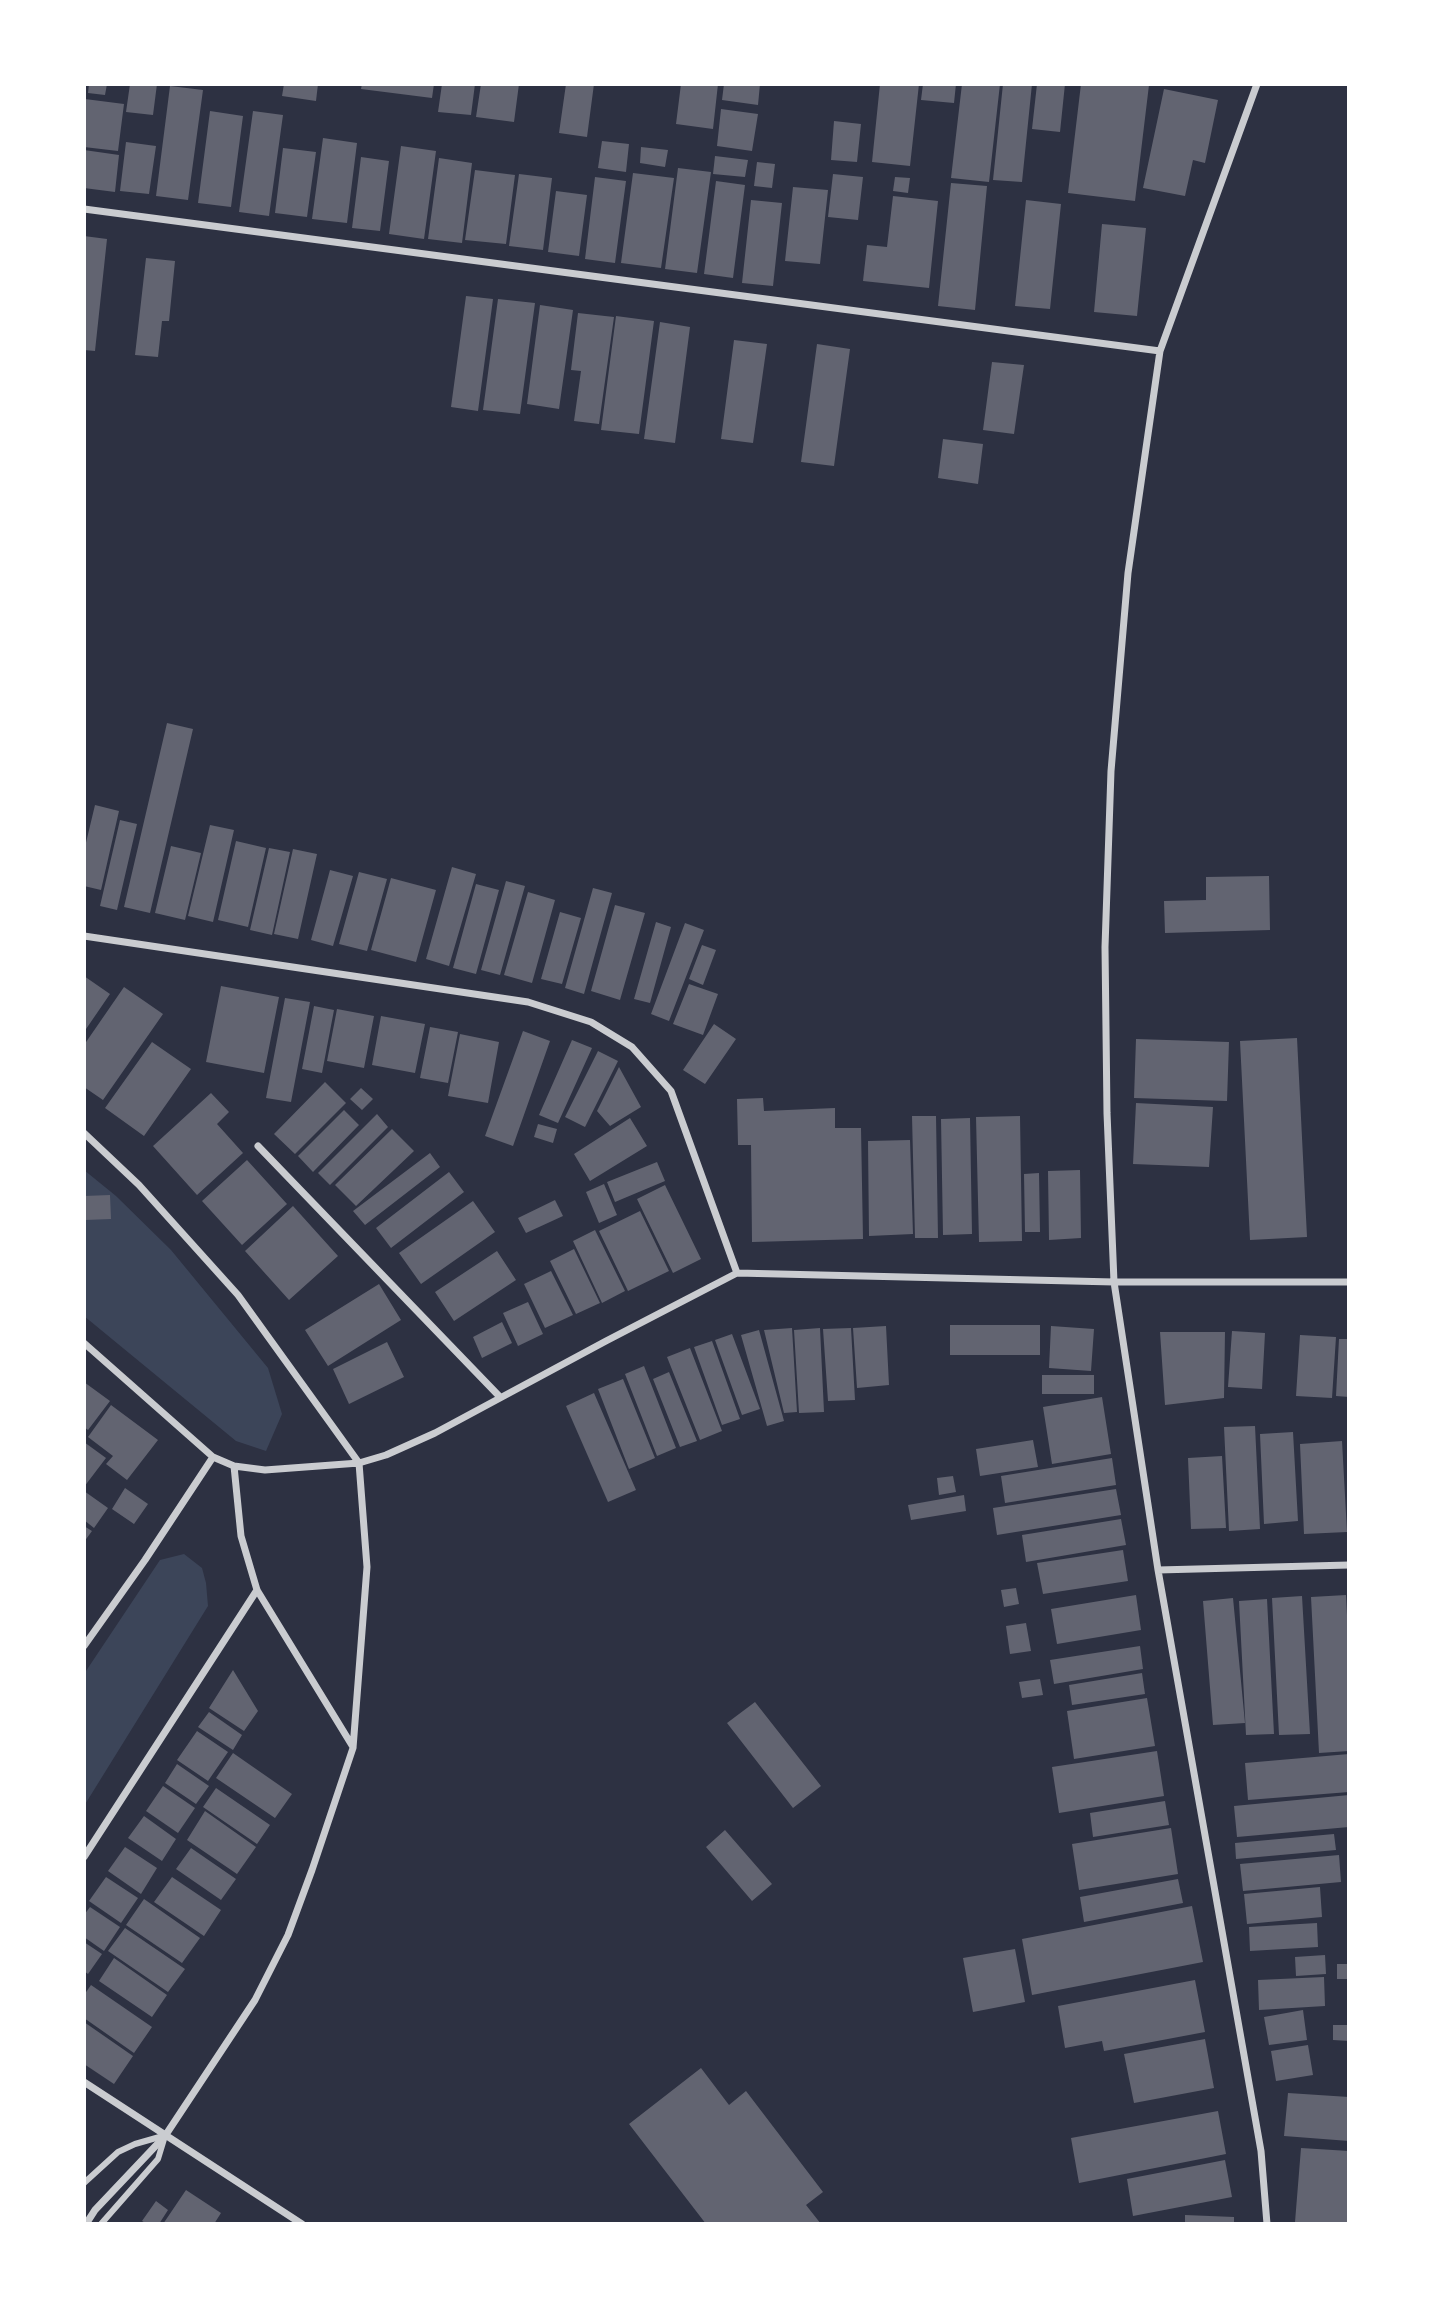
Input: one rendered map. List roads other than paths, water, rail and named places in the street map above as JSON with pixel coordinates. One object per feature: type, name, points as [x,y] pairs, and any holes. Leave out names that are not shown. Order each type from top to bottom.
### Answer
[{"type":"street","points":[[1257,84],[1160,351],[1128,573],[1111,771],[1105,947],[1107,1112],[1114,1282],[1158,1570],[1261,2151],[1267,2224]]},
{"type":"street","points":[[84,209],[1160,351]]},
{"type":"street","points":[[84,936],[528,1002],[591,1022],[632,1047],[671,1091],[737,1273]]},
{"type":"street","points":[[84,1133],[139,1185],[238,1295],[359,1463],[367,1567],[353,1748],[288,1935],[254,2000],[165,2136],[95,2210],[86,2224]]},
{"type":"street","points":[[258,1146],[500,1397]]},
{"type":"street","points":[[84,1343],[213,1457],[234,1466],[265,1470],[359,1463],[386,1455],[435,1433],[737,1273],[1114,1282],[1349,1282]]},
{"type":"street","points":[[84,1646],[213,1457]]},
{"type":"street","points":[[234,1466],[241,1536],[257,1590],[353,1748]]},
{"type":"street","points":[[1158,1570],[1349,1565]]},
{"type":"street","points":[[84,1857],[257,1590]]},
{"type":"street","points":[[84,2082],[302,2224]]},
{"type":"street","points":[[84,2183],[118,2152],[165,2136]]},
{"type":"street","points":[[101,2224],[158,2159],[165,2136]]}]
